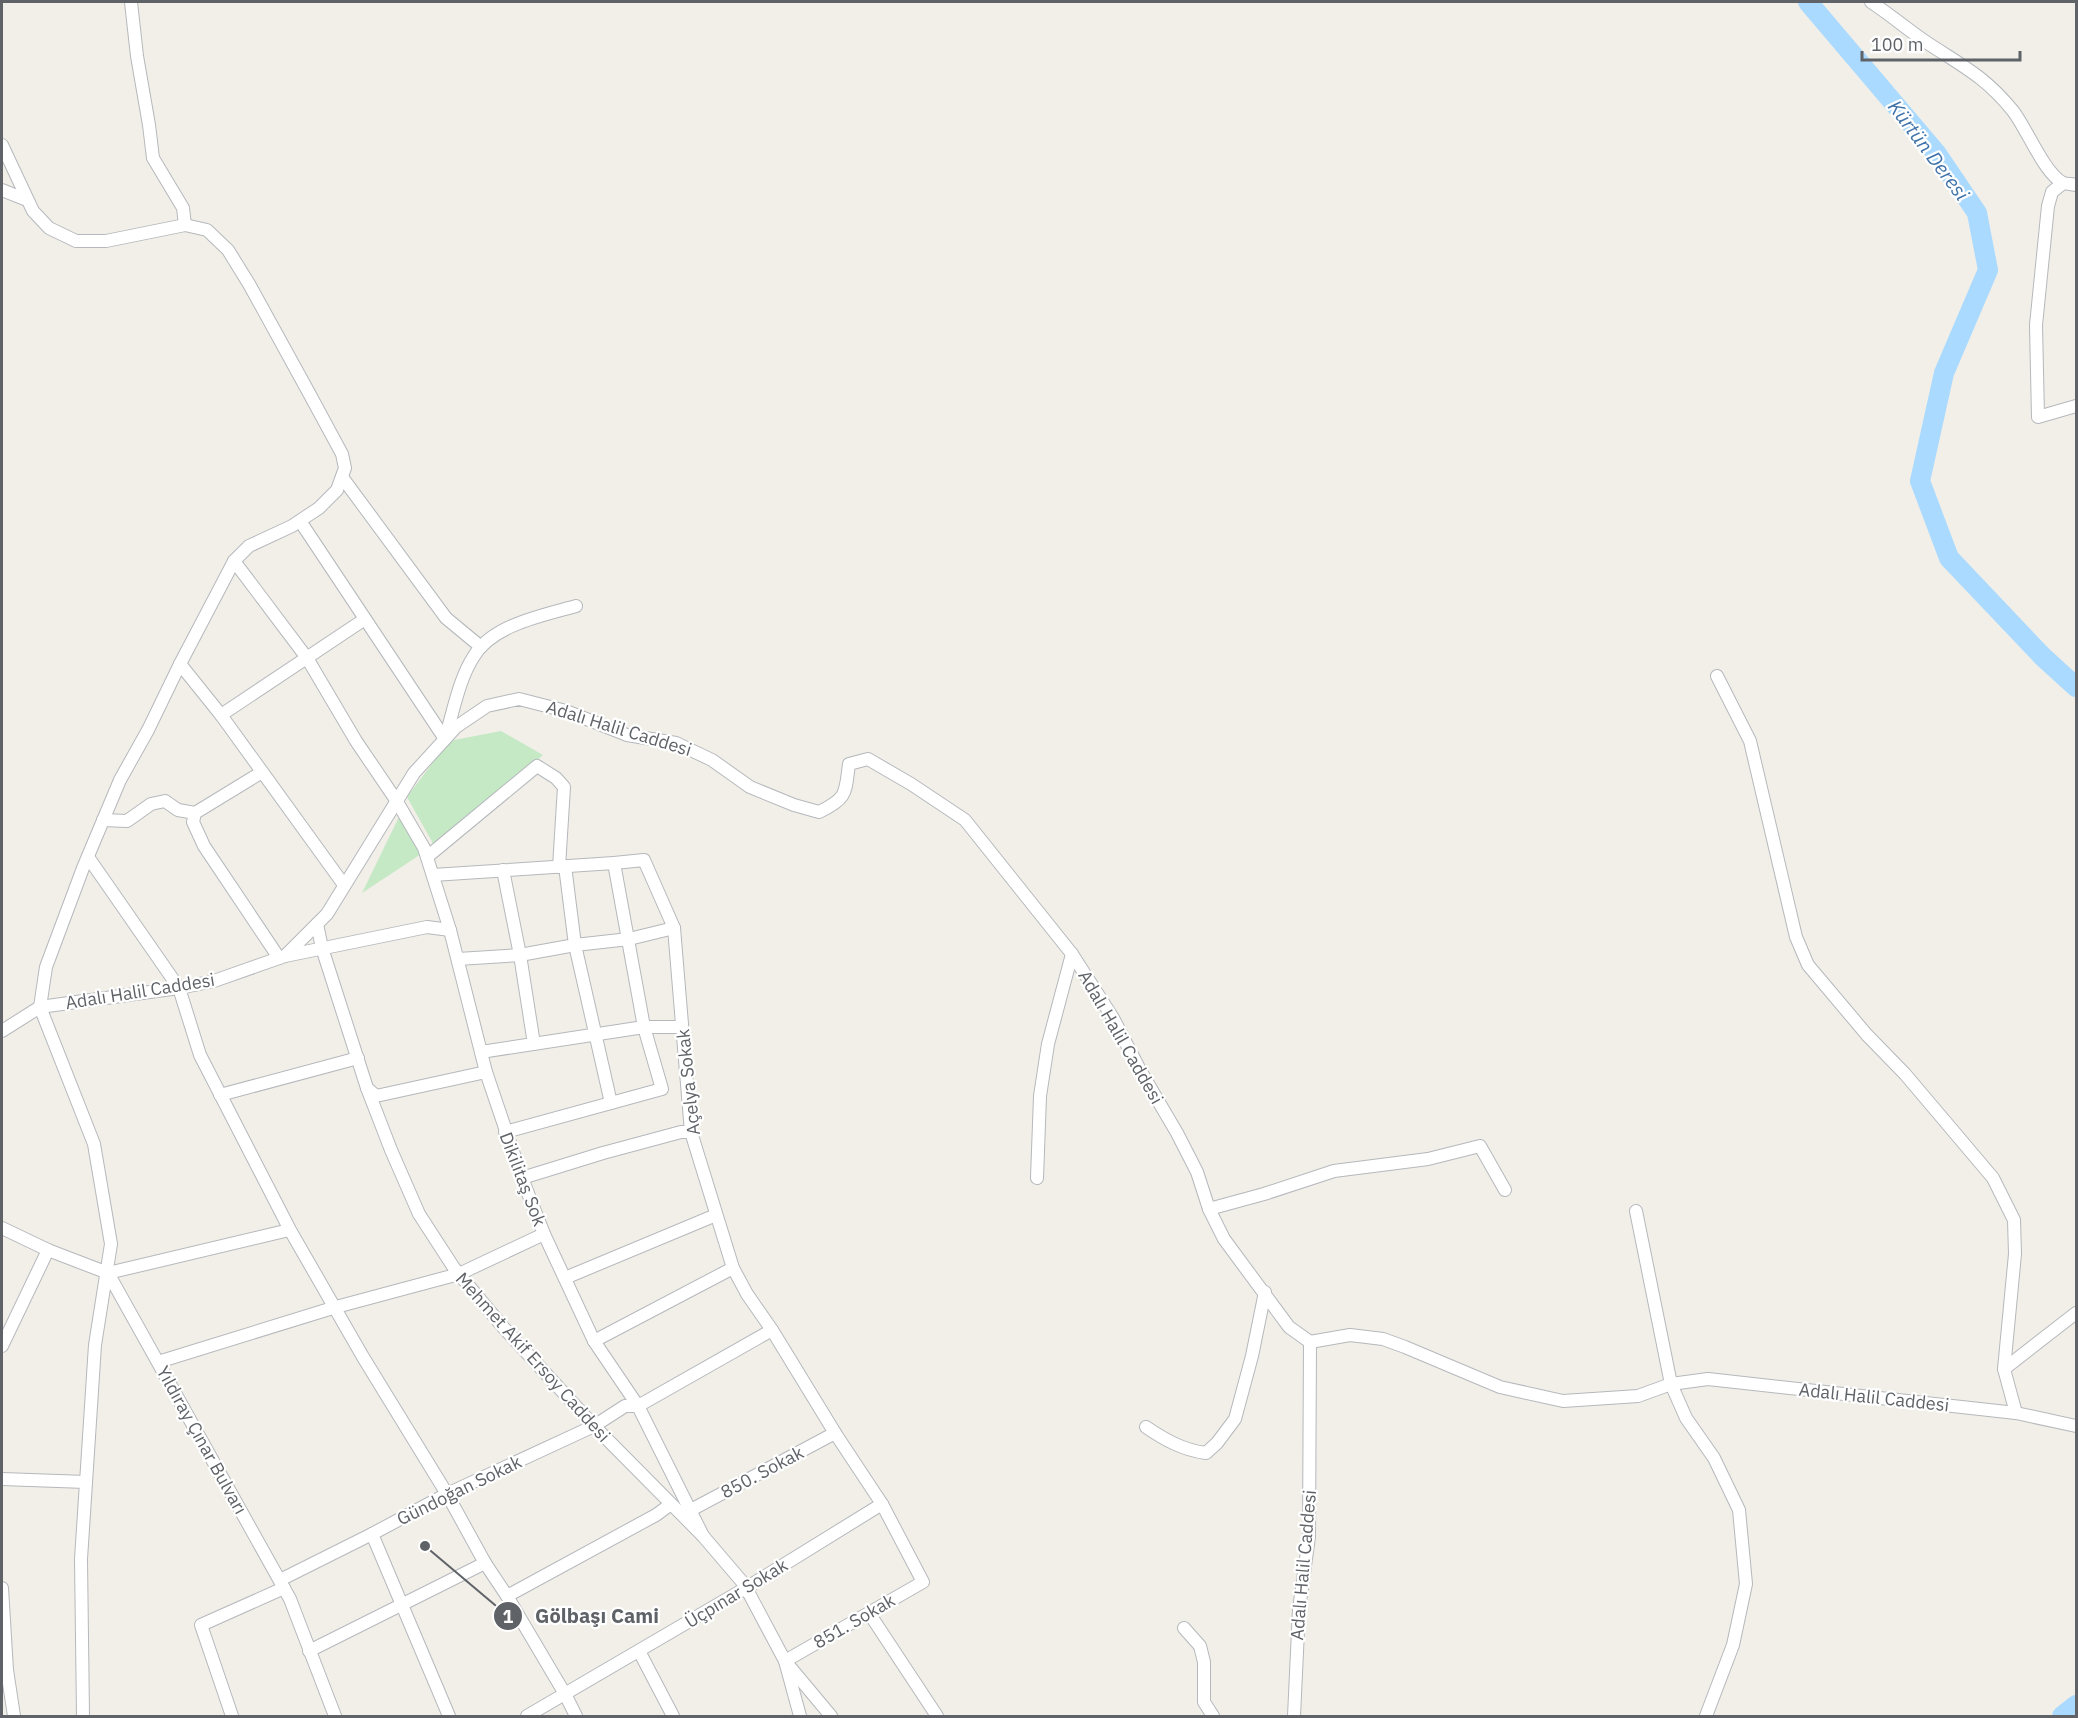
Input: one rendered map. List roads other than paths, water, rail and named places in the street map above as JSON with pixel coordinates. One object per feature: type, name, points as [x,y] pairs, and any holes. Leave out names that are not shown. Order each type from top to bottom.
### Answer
[{"type":"street","points":[[131,2],[153,158],[183,208],[184,225]]},
{"type":"street","points":[[1871,2],[1987,82],[2015,114],[2046,164],[2063,183],[2076,185]]},
{"type":"street","points":[[2,145],[33,212],[49,228],[76,241],[106,241],[184,225],[207,230],[228,250],[249,284],[342,454],[345,468],[337,490],[325,502],[300,521],[249,546],[234,561],[120,780],[46,968],[40,1007],[94,1144],[111,1244],[95,1345],[81,1559],[83,1716]]},
{"type":"street","points":[[2063,183],[2052,192],[2036,325],[2038,417],[2076,406]]},
{"type":"street","points":[[2,190],[27,200]]},
{"type":"street","points":[[342,477],[446,618],[481,647]]},
{"type":"street","points":[[300,521],[445,739]]},
{"type":"street","name":"Dikilitaş Sok","points":[[234,561],[307,658],[424,848],[450,930],[486,1072],[505,1132],[544,1234],[594,1341],[638,1406],[703,1536]]},
{"type":"street","points":[[445,739],[465,674],[481,647],[493,636],[523,622],[576,606]]},
{"type":"street","points":[[221,715],[365,620]]},
{"type":"street","points":[[180,664],[221,715],[344,885]]},
{"type":"street","points":[[1717,676],[1750,741],[1796,938],[1808,965],[1993,1178],[2014,1220],[2015,1254],[2004,1369],[2016,1413]]},
{"type":"street","name":"Adalı Halil Caddesi","points":[[2,1031],[16,1020],[40,1007],[214,981],[282,957],[327,914],[414,772],[456,727],[487,706],[519,699],[566,711],[627,735],[676,743],[712,760],[750,787],[794,805],[819,812],[835,804],[845,794],[849,764],[868,759],[965,820],[1072,954],[1113,1018],[1177,1133],[1197,1172],[1209,1209],[1224,1239],[1289,1327],[1310,1342],[1350,1335],[1383,1339],[1500,1387],[1563,1401],[1638,1396],[1671,1384],[1708,1379],[2016,1413],[2076,1426]]},
{"type":"street","points":[[427,857],[537,766],[556,778],[564,787],[562,867],[575,945],[611,1103]]},
{"type":"street","points":[[104,820],[127,821],[151,804],[165,801],[178,810],[195,813],[262,772]]},
{"type":"street","points":[[195,813],[193,822],[204,846],[282,957],[428,927],[450,930]]},
{"type":"street","points":[[88,857],[179,988],[200,1055],[290,1230],[576,1716]]},
{"type":"street","name":"Açelya Sokak","points":[[614,863],[644,860],[674,928],[691,1132],[733,1269],[882,1504],[923,1582]]},
{"type":"street","points":[[433,875],[614,863],[644,1027],[662,1089],[505,1132]]},
{"type":"street","points":[[503,870],[520,955],[534,1044]]},
{"type":"street","name":"Mehmet Akif Ersoy Caddesi","points":[[317,924],[322,948],[367,1088],[419,1214],[459,1274],[503,1328],[594,1426],[703,1536],[746,1588],[785,1661],[800,1716]]},
{"type":"street","points":[[458,959],[520,955],[575,945],[629,939],[674,928]]},
{"type":"street","points":[[1036,1178],[1040,1096],[1048,1044],[1072,954]]},
{"type":"street","points":[[481,1052],[644,1027],[682,1027]]},
{"type":"street","points":[[220,1095],[358,1058]]},
{"type":"street","points":[[367,1088],[376,1096],[486,1072]]},
{"type":"street","points":[[522,1178],[681,1132],[691,1132]]},
{"type":"street","points":[[1209,1209],[1334,1172],[1428,1159],[1480,1146],[1505,1190]]},
{"type":"street","points":[[1636,1211],[1671,1384],[1686,1418],[1714,1458],[1738,1510],[1740,1521],[1746,1584],[1733,1645],[1706,1716]]},
{"type":"street","points":[[565,1278],[716,1215]]},
{"type":"street","points":[[2,1228],[48,1250],[108,1273],[285,1231]]},
{"type":"street","points":[[158,1362],[336,1307],[459,1274],[544,1234]]},
{"type":"street","points":[[2,1346],[48,1250]]},
{"type":"street","points":[[594,1341],[733,1269]]},
{"type":"street","name":"Yıldıray Çınar Bulvarı","points":[[108,1273],[290,1599],[335,1716]]},
{"type":"street","points":[[1146,1427],[1159,1437],[1188,1450],[1206,1453],[1217,1443],[1235,1419],[1252,1356],[1265,1292]]},
{"type":"street","points":[[2004,1369],[2076,1313]]},
{"type":"street","points":[[638,1406],[772,1330]]},
{"type":"street","name":"Adalı Halil Caddesi","points":[[1294,1716],[1299,1609],[1309,1538],[1310,1342]]},
{"type":"street","name":"Gündoğan Sokak","points":[[232,1716],[201,1625],[282,1584],[447,1494],[594,1426],[626,1406],[638,1406]]},
{"type":"street","name":"850. Sokak","points":[[689,1510],[835,1433]]},
{"type":"street","points":[[2,1479],[86,1482]]},
{"type":"street","points":[[507,1596],[656,1515],[671,1504]]},
{"type":"street","name":"Üçpınar Sokak","points":[[527,1716],[746,1588],[882,1504]]},
{"type":"street","points":[[372,1534],[449,1716]]},
{"type":"street","points":[[309,1652],[485,1563]]},
{"type":"street","name":"851. Sokak","points":[[785,1661],[923,1582]]},
{"type":"street","points":[[2,1588],[7,1670],[14,1716]]},
{"type":"street","points":[[869,1613],[937,1716]]},
{"type":"street","points":[[1184,1628],[1200,1646],[1204,1662],[1204,1702],[1213,1716]]},
{"type":"street","points":[[639,1651],[674,1716]]},
{"type":"street","points":[[785,1661],[831,1716]]},
{"type":"waterway","name":"Kürtün Deresi","points":[[1808,2],[1937,154],[1977,213],[1988,270],[1944,373],[1920,481],[1949,558],[2042,656],[2076,687]]},
{"type":"waterway","name":"Kürtün Deresi","points":[[2062,1716],[2076,1705]]},
{"type":"place","name":"Gölbaşı Cami","points":[[425,1546]]}]
